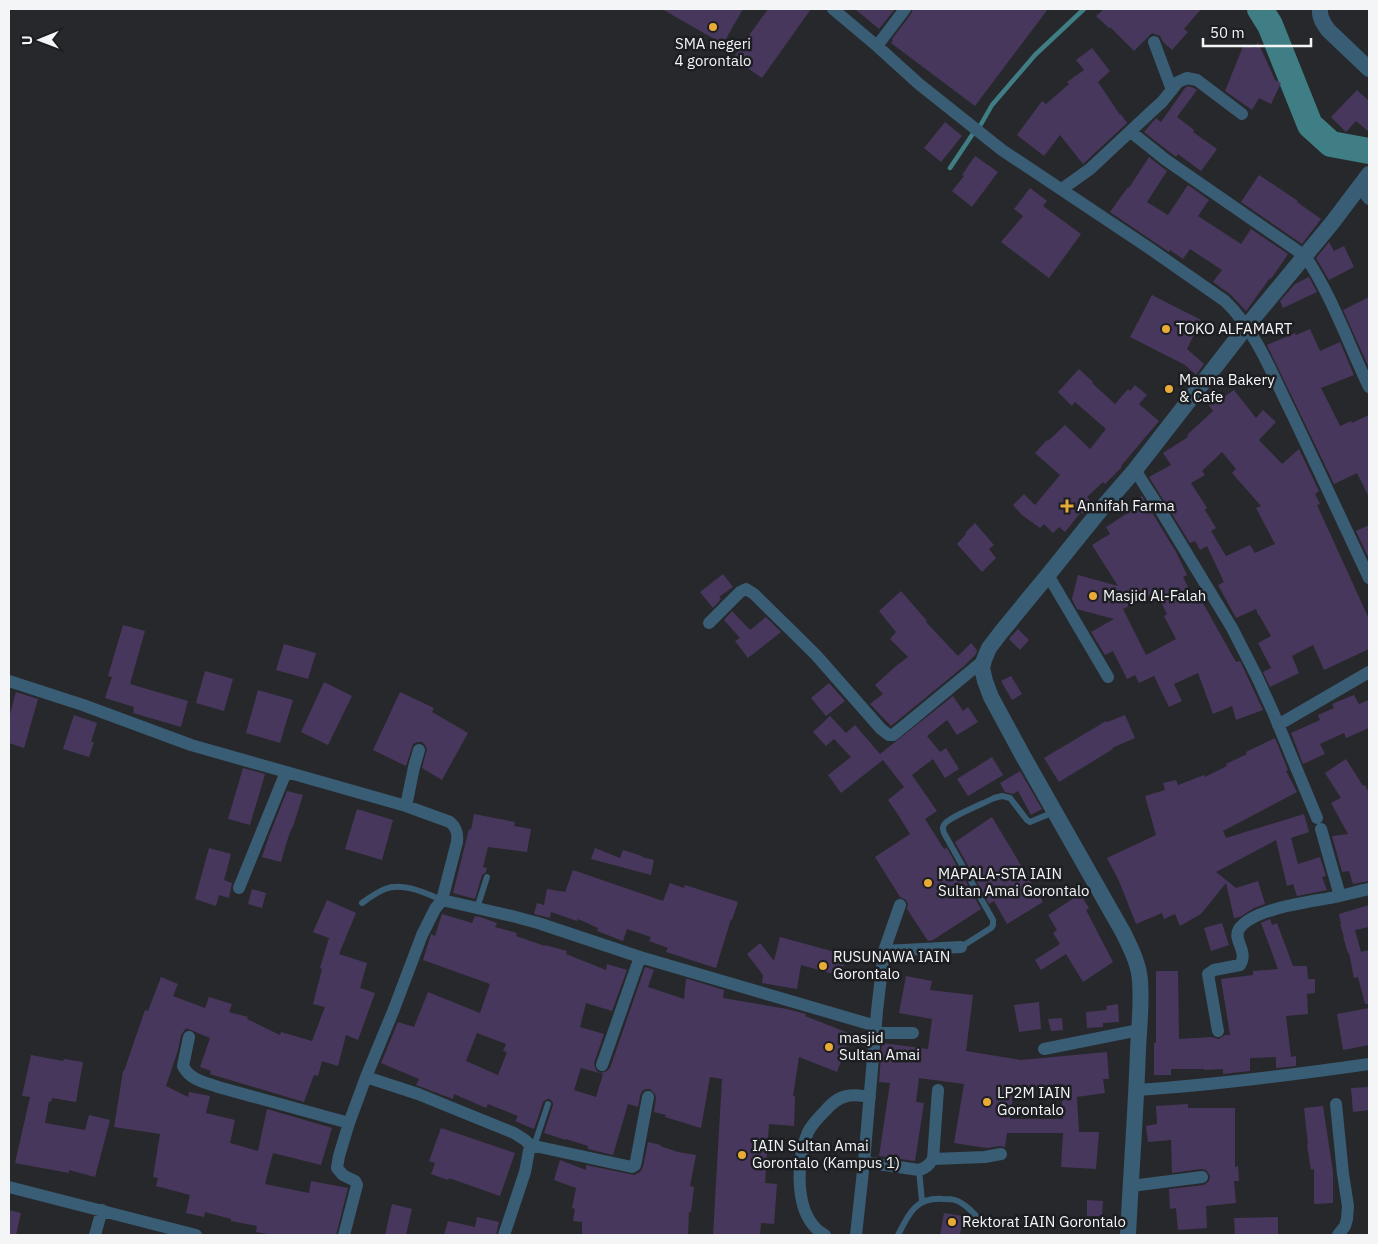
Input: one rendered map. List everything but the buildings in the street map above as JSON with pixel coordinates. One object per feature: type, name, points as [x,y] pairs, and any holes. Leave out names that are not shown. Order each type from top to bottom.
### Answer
[{"type":"street","points":[[833,9],[919,84],[1002,150],[1225,301],[1237,314],[1255,341],[1369,578]]},
{"type":"street","points":[[877,46],[905,9]]},
{"type":"street","points":[[1320,9],[1323,24],[1369,69]]},
{"type":"street","points":[[1154,42],[1172,90]]},
{"type":"street","points":[[1062,190],[1090,169],[1131,132],[1162,102],[1178,82],[1197,80],[1242,114]]},
{"type":"street","points":[[1131,132],[1166,160],[1304,256],[1314,270],[1325,292],[1369,387]]},
{"type":"street","points":[[1128,1235],[1139,1030],[1140,980],[1135,960],[1116,920],[991,697],[982,668],[989,648],[1002,631],[1135,470],[1246,327],[1304,256],[1364,193],[1369,174]]},
{"type":"street","points":[[1135,470],[1232,628],[1257,677],[1319,824],[1340,896]]},
{"type":"street","points":[[1048,576],[1108,677]]},
{"type":"street","points":[[709,623],[740,592],[746,589],[754,594],[816,655],[881,729],[889,735],[893,735],[984,660]]},
{"type":"street","points":[[1278,725],[1369,672]]},
{"type":"street","points":[[9,681],[191,745],[406,806],[454,825],[458,834],[458,842],[442,900],[434,909],[422,935],[366,1077],[338,1156],[337,1168],[343,1175],[355,1180],[357,1185],[344,1235]]},
{"type":"street","points":[[406,806],[419,750]]},
{"type":"street","points":[[239,888],[286,772]]},
{"type":"street","points":[[1218,1031],[1208,974],[1214,970],[1240,965],[1243,961],[1244,956],[1237,936],[1246,921],[1257,915],[1289,906],[1369,889]]},
{"type":"street","points":[[442,900],[538,923],[640,957],[876,1030],[913,1033]]},
{"type":"street","points":[[856,1235],[884,952],[898,909]]},
{"type":"street","points":[[884,952],[961,947]]},
{"type":"street","points":[[602,1066],[640,957]]},
{"type":"street","points":[[1044,1049],[1139,1030]]},
{"type":"street","points":[[189,1037],[183,1066],[187,1073],[198,1080],[349,1122]]},
{"type":"street","points":[[1137,1090],[1246,1080],[1369,1064]]},
{"type":"street","points":[[366,1077],[418,1094],[499,1127],[532,1145],[626,1167],[635,1165],[648,1097]]},
{"type":"street","points":[[864,1162],[919,1170],[930,1164],[933,1159],[938,1090]]},
{"type":"street","points":[[825,1235],[813,1225],[805,1210],[801,1196],[802,1156],[808,1132],[835,1101],[846,1096],[870,1096]]},
{"type":"street","points":[[1336,1104],[1348,1206],[1345,1226],[1338,1235]]},
{"type":"street","points":[[504,1235],[532,1145]]},
{"type":"street","points":[[933,1159],[985,1157],[1001,1154]]},
{"type":"street","points":[[1131,1186],[1202,1177]]},
{"type":"street","points":[[9,1187],[196,1235]]},
{"type":"street","points":[[94,1235],[102,1210]]},
{"type":"lane","points":[[961,947],[991,928],[993,920],[944,833],[944,824],[950,819],[1002,796],[1010,798],[1030,822],[1055,812]]},
{"type":"lane","points":[[477,908],[488,877]]},
{"type":"lane","points":[[362,903],[386,888],[396,887],[405,887],[442,900]]},
{"type":"lane","points":[[532,1145],[548,1104]]},
{"type":"lane","points":[[919,1170],[922,1201]]},
{"type":"lane","points":[[898,1235],[907,1217],[922,1201],[938,1199],[956,1200],[970,1210],[985,1226]]},
{"type":"waterway","points":[[950,168],[980,126],[992,105],[1035,55],[1084,9]]},
{"type":"waterway","points":[[1260,9],[1270,25],[1310,125],[1331,144],[1369,151]]},
{"type":"place","name":"SMA negeri 4 gorontalo","points":[[713,27]]},
{"type":"place","name":"TOKO ALFAMART","points":[[1166,329]]},
{"type":"place","name":"Manna Bakery & Cafe","points":[[1169,389]]},
{"type":"place","name":"Annifah Farma","points":[[1067,506]]},
{"type":"place","name":"Masjid Al-Falah","points":[[1093,596]]},
{"type":"place","name":"MAPALA-STA IAIN Sultan Amai Gorontalo","points":[[928,883]]},
{"type":"place","name":"RUSUNAWA IAIN Gorontalo","points":[[823,966]]},
{"type":"place","name":"masjid Sultan Amai","points":[[829,1047]]},
{"type":"place","name":"LP2M IAIN Gorontalo","points":[[987,1102]]},
{"type":"place","name":"IAIN Sultan Amai Gorontalo (Kampus 1)","points":[[742,1155]]},
{"type":"place","name":"Rektorat IAIN Gorontalo","points":[[952,1222]]}]
